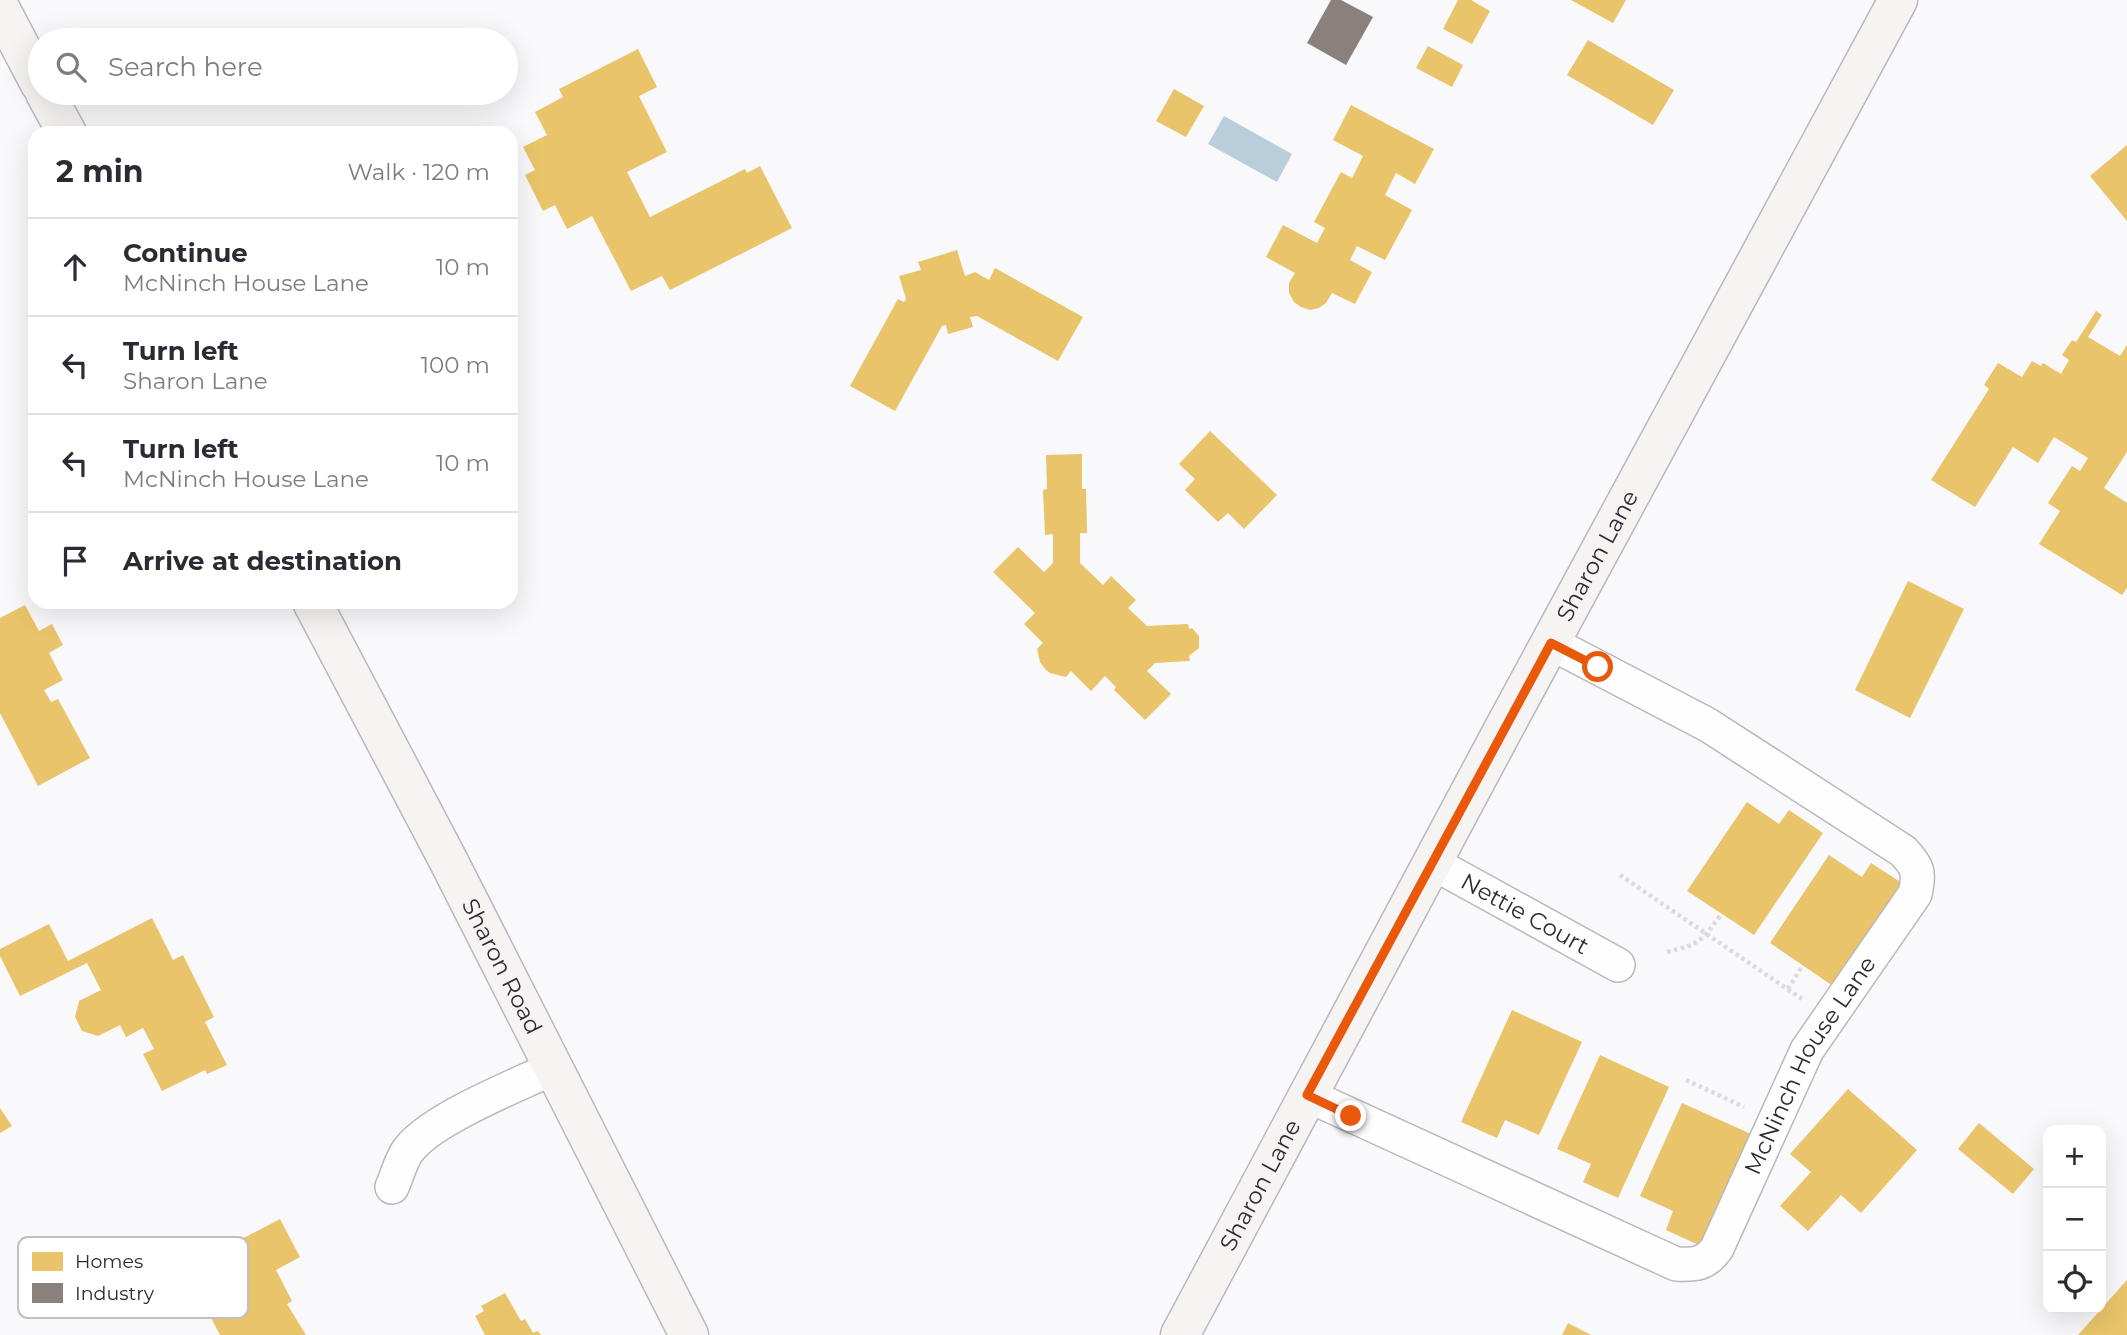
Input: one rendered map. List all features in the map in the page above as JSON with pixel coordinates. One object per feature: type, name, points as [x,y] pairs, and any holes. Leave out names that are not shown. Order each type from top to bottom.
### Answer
[{"type":"main road","name":"Sharon Lane","points":[[1180,1335],[1898,0]]},
{"type":"main road","points":[[0,8],[28,60]]},
{"type":"main road","points":[[51,105],[62,126]]},
{"type":"main road","name":"Sharon Road","points":[[316,609],[447,858],[689,1335]]},
{"type":"street","name":"McNinch House Lane","points":[[1307,1095],[1676,1264],[1694,1265],[1709,1260],[1717,1248],[1807,1050],[1915,894],[1919,879],[1916,865],[1903,851],[1708,725],[1551,643]]},
{"type":"street","name":"Nettie Court","points":[[1433,863],[1618,965]]},
{"type":"street","points":[[393,1188],[407,1152],[425,1133],[553,1068]]},
{"type":"path","points":[[1620,875],[1829,1017]]},
{"type":"path","points":[[1667,952],[1692,946],[1707,934],[1720,916]]},
{"type":"path","points":[[1788,989],[1801,968]]},
{"type":"path","points":[[1686,1080],[1774,1120]]},
{"type":"water","points":[[1224,116],[1292,154],[1277,182],[1208,144]]},
{"type":"building: Homes","points":[[1458,0],[1471,0],[1490,11],[1472,44],[1443,29]]},
{"type":"building: Homes","points":[[1571,0],[1626,0],[1613,23]]},
{"type":"building: Homes","points":[[1588,40],[1674,90],[1653,125],[1567,75]]},
{"type":"building: Homes","points":[[1428,46],[1463,65],[1452,87],[1416,68]]},
{"type":"building: Homes","points":[[638,49],[657,87],[639,96],[667,152],[627,172],[650,217],[745,169],[747,173],[760,166],[792,228],[670,290],[662,276],[631,291],[592,216],[567,229],[555,205],[543,211],[525,175],[535,170],[523,147],[547,135],[535,112],[563,97],[559,89]]},
{"type":"building: Homes","points":[[1174,89],[1204,106],[1186,137],[1156,121]]},
{"type":"building: Homes","points":[[1351,105],[1434,149],[1415,184],[1396,173],[1385,195],[1412,210],[1385,260],[1357,246],[1350,260],[1372,272],[1355,304],[1332,293],[1326,303],[1310,310],[1294,302],[1289,293],[1289,283],[1295,273],[1266,257],[1283,225],[1317,243],[1325,228],[1314,222],[1341,172],[1352,178],[1363,156],[1333,140]]},
{"type":"building: Homes","points":[[2127,145],[2127,221],[2090,176]]},
{"type":"building: Homes","points":[[957,250],[965,276],[975,272],[989,280],[995,268],[1083,317],[1058,361],[977,316],[970,317],[973,327],[948,334],[946,325],[942,326],[895,411],[850,386],[898,299],[904,302],[906,299],[899,276],[921,270],[918,262]]},
{"type":"building: Homes","points":[[2096,311],[2102,315],[2088,337],[2120,356],[2127,345],[2127,452],[2104,488],[2127,503],[2127,588],[2122,595],[2039,544],[2060,511],[2048,503],[2072,466],[2080,471],[2088,458],[2054,437],[2038,463],[2013,447],[1975,507],[1931,480],[1989,389],[1984,385],[1998,363],[2022,377],[2032,361],[2041,366],[2043,363],[2061,374],[2069,360],[2062,355],[2072,340],[2076,342]]},
{"type":"building: Homes","points":[[1210,431],[1277,495],[1244,529],[1228,513],[1218,522],[1185,490],[1195,479],[1179,464]]},
{"type":"building: Homes","points":[[1082,454],[1082,489],[1086,489],[1087,533],[1080,533],[1080,563],[1103,585],[1111,576],[1136,600],[1128,608],[1147,626],[1188,624],[1189,629],[1192,628],[1199,636],[1199,648],[1189,656],[1190,661],[1155,663],[1147,671],[1171,694],[1145,720],[1114,690],[1116,687],[1105,676],[1091,691],[1071,671],[1066,677],[1045,669],[1037,649],[1043,643],[1024,624],[1035,613],[993,572],[1018,547],[1044,572],[1053,563],[1053,534],[1045,535],[1043,490],[1047,489],[1046,455]]},
{"type":"building: Homes","points":[[1908,581],[1964,609],[1910,718],[1855,690]]},
{"type":"building: Homes","points":[[25,605],[39,631],[52,624],[63,645],[49,653],[63,680],[44,690],[51,702],[58,699],[90,758],[38,786],[0,713],[0,618]]},
{"type":"building: Homes","points":[[1747,802],[1779,824],[1789,810],[1823,833],[1754,935],[1687,891]]},
{"type":"building: Homes","points":[[1829,855],[1862,877],[1871,863],[1905,885],[1836,988],[1770,943]]},
{"type":"building: Homes","points":[[152,918],[173,960],[183,955],[214,1017],[205,1022],[227,1065],[207,1074],[205,1070],[162,1091],[143,1054],[154,1049],[143,1028],[126,1037],[120,1025],[98,1036],[82,1031],[75,1017],[79,1001],[101,990],[87,963],[20,996],[0,956],[0,949],[49,924],[68,961]]},
{"type":"building: Homes","points":[[1512,1010],[1582,1042],[1539,1135],[1505,1120],[1497,1138],[1461,1122]]},
{"type":"building: Homes","points":[[1600,1055],[1669,1087],[1618,1198],[1583,1182],[1591,1164],[1557,1149]]},
{"type":"building: Homes","points":[[1848,1089],[1917,1150],[1861,1213],[1841,1195],[1808,1231],[1780,1206],[1811,1172],[1790,1154]]},
{"type":"building: Homes","points":[[1682,1103],[1751,1134],[1701,1246],[1666,1230],[1673,1211],[1640,1196]]},
{"type":"building: Homes","points":[[0,1108],[12,1126],[0,1133]]},
{"type":"building: Homes","points":[[1979,1123],[2034,1169],[2013,1194],[1958,1149]]},
{"type":"building: Homes","points":[[280,1219],[300,1257],[276,1270],[292,1301],[287,1304],[306,1335],[220,1335],[211,1318],[248,1318],[248,1237],[246,1237]]},
{"type":"building: Homes","points":[[2127,1280],[2127,1335],[2078,1335],[2097,1314],[2106,1314],[2106,1304]]},
{"type":"building: Homes","points":[[505,1293],[521,1321],[525,1319],[533,1333],[538,1331],[541,1335],[485,1335],[475,1316],[484,1311],[481,1306]]},
{"type":"building: Homes","points":[[1568,1323],[1591,1335],[1562,1335]]},
{"type":"building: Industry","points":[[1331,0],[1341,0],[1373,17],[1346,65],[1307,43]]},
{"type":"route","points":[[1351,1116],[1307,1095],[1503,730],[1551,643],[1598,667]]}]
